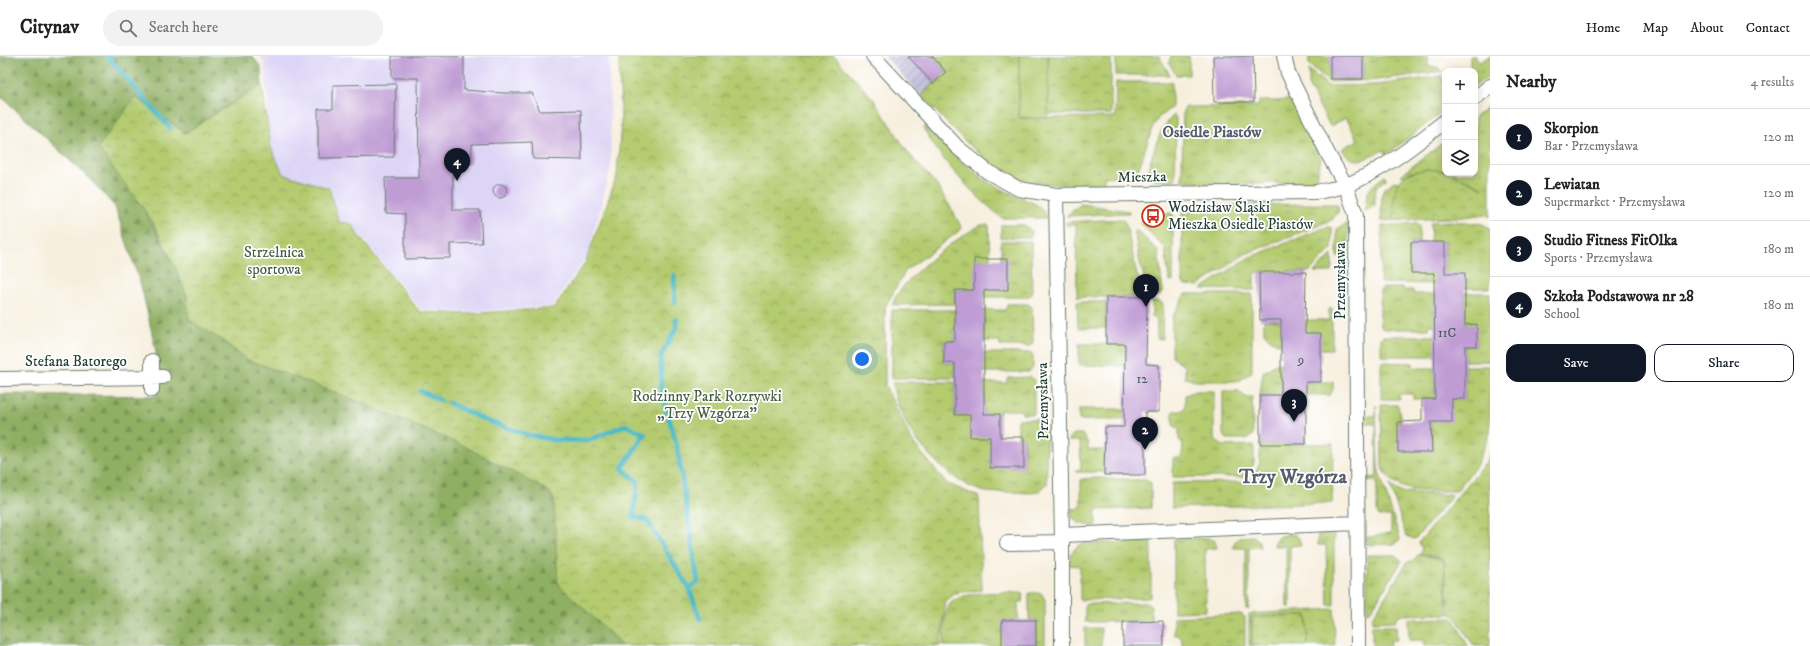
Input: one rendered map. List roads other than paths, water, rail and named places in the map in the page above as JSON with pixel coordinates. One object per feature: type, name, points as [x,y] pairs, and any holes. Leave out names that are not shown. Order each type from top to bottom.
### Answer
[{"type":"street","name":"Mieszka","points":[[873,56],[957,147],[988,172],[1019,189],[1056,195],[1316,192],[1346,186],[1409,150],[1442,123]]},
{"type":"street","name":"Przemysława","points":[[1284,56],[1288,73],[1297,93],[1346,186],[1356,215],[1358,646]]},
{"type":"street","points":[[1478,96],[1490,86]]},
{"type":"street","name":"Przemysława","points":[[1056,195],[1062,539],[1062,646]]},
{"type":"street","name":"Stefana Batorego","points":[[0,379],[44,378],[155,382],[152,361]]},
{"type":"street","points":[[1007,543],[1357,523]]},
{"type":"waterway","points":[[107,56],[170,128]]},
{"type":"waterway","points":[[674,275],[675,302]]},
{"type":"waterway","points":[[676,319],[677,327],[661,356],[661,392],[677,445],[698,582],[689,588]]},
{"type":"waterway","points":[[420,391],[440,400]]},
{"type":"waterway","points":[[449,403],[487,421],[529,435],[554,440],[587,441],[625,425],[645,434],[622,468],[638,482],[633,517],[647,520],[689,588],[700,619]]},
{"type":"place","name":"Szkoła Podstawowa nr 28","points":[[457,181]]},
{"type":"place","name":"Wodzisław Śląski Mieszka Osiedle Piastów","points":[[1153,216]]},
{"type":"place","name":"Skorpion","points":[[1146,307]]},
{"type":"place","name":"Studio Fitness FitOlka","points":[[1294,422]]},
{"type":"place","name":"Lewiatan","points":[[1145,450]]},
{"type":"district","name":"Osiedle Piastów","points":[[1212,132]]},
{"type":"district","name":"Trzy Wzgórza","points":[[1293,477]]},
{"type":"park label","name":"Strzelnica sportowa","points":[[274,260]]},
{"type":"park label","name":"Rodzinny Park Rozrywki „Trzy Wzgórza”","points":[[707,404]]}]
